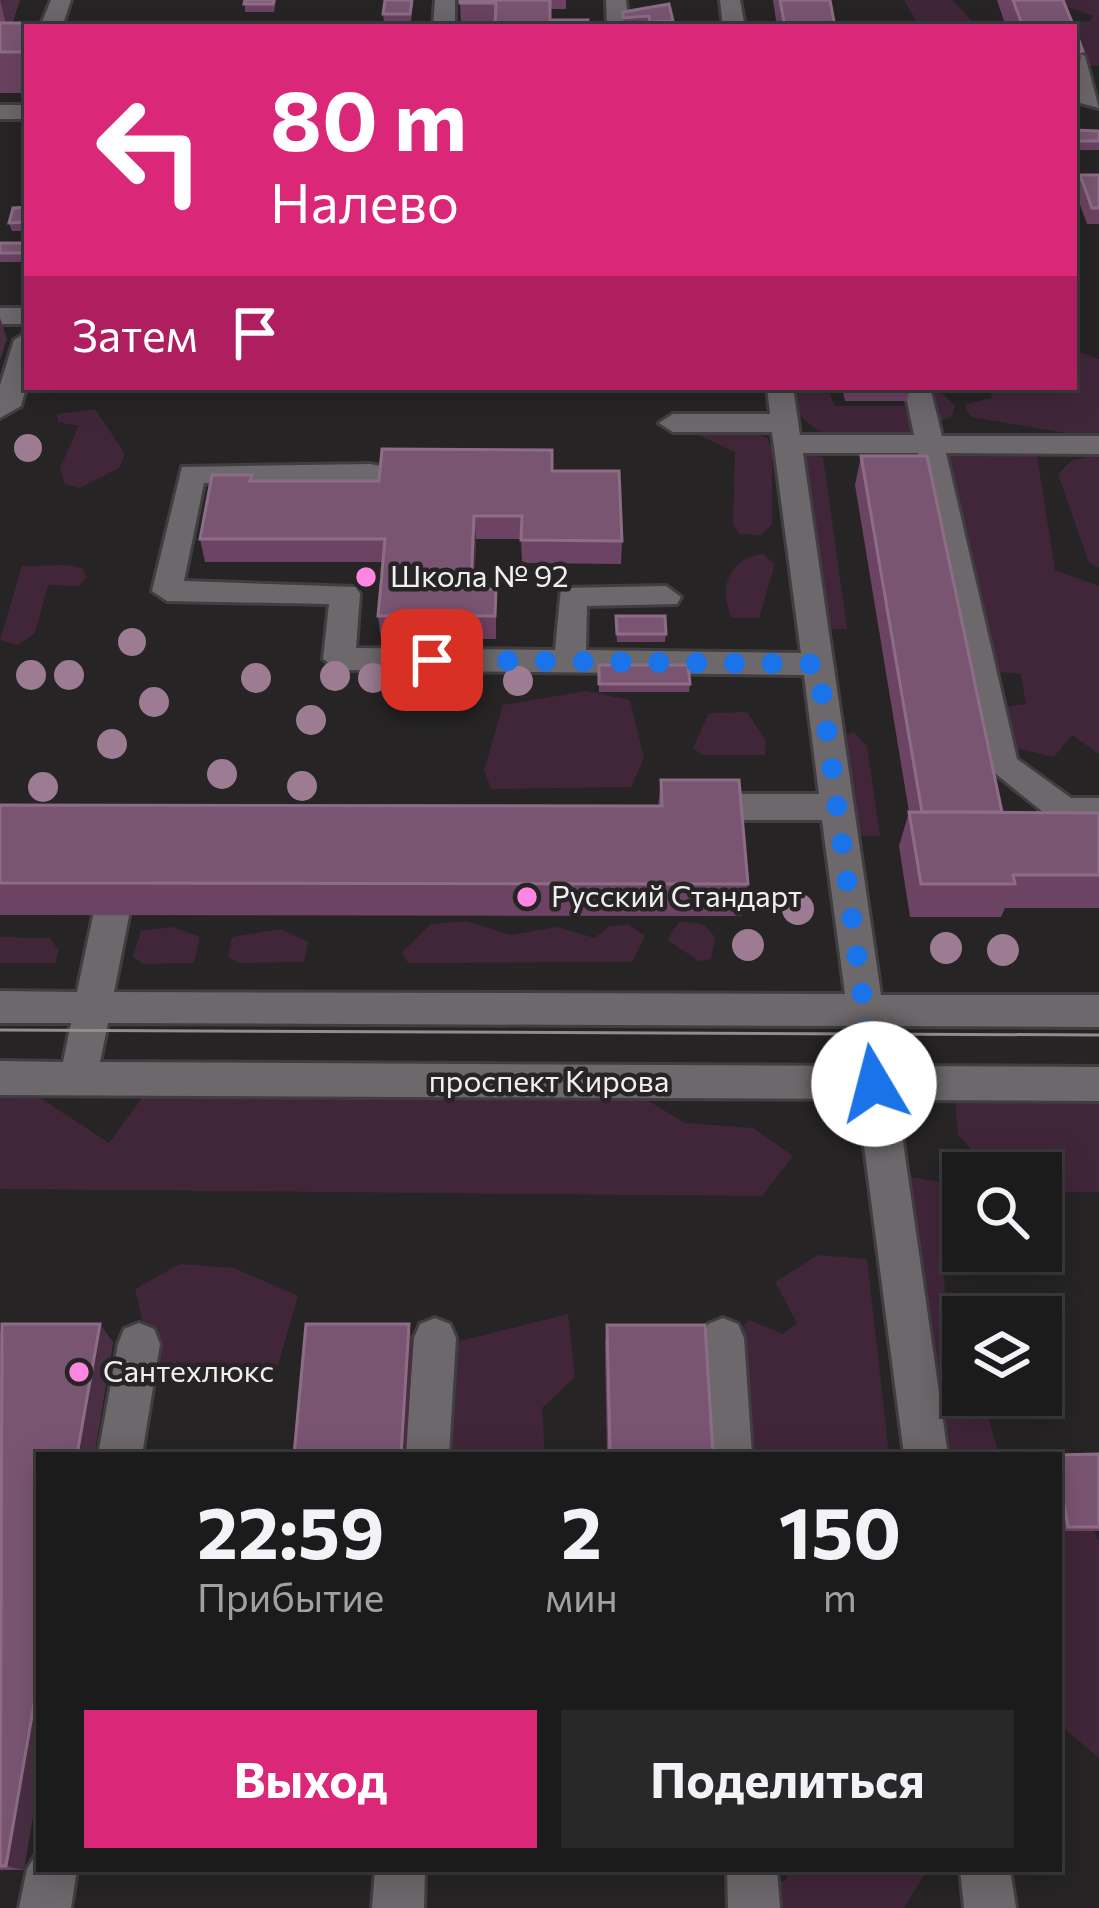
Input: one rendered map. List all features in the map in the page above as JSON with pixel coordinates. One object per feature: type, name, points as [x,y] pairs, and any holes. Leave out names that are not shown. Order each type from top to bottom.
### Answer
[{"type":"street","points":[[1077,66],[1088,104]]},
{"type":"street","points":[[0,409],[7,406],[24,350]]},
{"type":"street","points":[[780,390],[926,1452]]},
{"type":"street","points":[[918,390],[1002,766],[1065,811],[1099,811]]},
{"type":"street","points":[[673,423],[931,444],[1099,445]]},
{"type":"street","points":[[370,472],[193,474],[167,591],[345,594],[339,659],[818,664]]},
{"type":"street","points":[[570,662],[572,595],[666,597]]},
{"type":"street","points":[[662,807],[836,807]]},
{"type":"street","points":[[78,1078],[111,916]]},
{"type":"street","points":[[0,1007],[1099,1011]]},
{"type":"street","name":"проспект Кирова","points":[[0,1078],[1099,1084]]},
{"type":"street","points":[[428,1452],[435,1338]]},
{"type":"street","points":[[724,1338],[730,1452]]},
{"type":"street","points":[[121,1452],[139,1344]]},
{"type":"street","points":[[45,1908],[51,1872]]},
{"type":"street","points":[[398,1908],[400,1872]]},
{"type":"street","points":[[752,1872],[754,1908]]},
{"type":"street","points":[[985,1872],[991,1908]]},
{"type":"shaded area","points":[[904,0],[952,0],[974,23],[960,24],[918,24]]},
{"type":"shaded area","points":[[1049,0],[1099,0],[1099,66],[1077,64],[1077,24],[1063,23],[1090,21],[1093,16]]},
{"type":"shaded area","points":[[1077,351],[1099,359],[1099,439],[972,417],[966,410],[966,404],[992,398],[991,390],[1077,390]]},
{"type":"shaded area","points":[[787,390],[828,390],[835,406],[910,406],[907,390],[938,390],[955,406],[952,416],[930,425],[857,439],[813,426],[797,411]]},
{"type":"shaded area","points":[[95,409],[125,454],[119,468],[80,488],[65,484],[60,468],[79,426],[58,422],[57,414]]},
{"type":"shaded area","points":[[732,423],[743,434],[752,431],[768,439],[772,450],[772,524],[762,535],[740,534],[733,525],[735,452],[697,434],[694,425]]},
{"type":"shaded area","points":[[1036,449],[1055,570],[1099,586],[1099,754],[1072,735],[1054,757],[999,744],[1003,707],[1026,704],[1021,674],[986,671],[937,478],[950,454]]},
{"type":"shaded area","points":[[1099,455],[1099,568],[1089,563],[1058,474],[1072,460]]},
{"type":"shaded area","points":[[823,457],[847,629],[825,629],[799,459]]},
{"type":"shaded area","points":[[763,554],[775,564],[759,618],[732,618],[726,596],[730,576],[742,561]]},
{"type":"shaded area","points":[[22,566],[82,568],[87,578],[78,586],[48,585],[35,633],[18,645],[0,640]]},
{"type":"shaded area","points":[[586,691],[630,700],[644,758],[631,787],[491,789],[484,770],[503,705]]},
{"type":"shaded area","points":[[747,712],[766,741],[765,755],[702,755],[693,748],[709,713]]},
{"type":"shaded area","points":[[854,732],[867,746],[880,836],[856,836],[839,738]]},
{"type":"shaded area","points":[[467,921],[511,935],[557,927],[595,938],[609,926],[629,925],[645,936],[632,962],[408,963],[402,952],[431,924]]},
{"type":"shaded area","points":[[680,921],[703,924],[715,937],[711,959],[699,961],[667,940]]},
{"type":"shaded area","points":[[173,927],[200,937],[194,963],[144,964],[133,957],[141,931]]},
{"type":"shaded area","points":[[281,929],[308,942],[304,962],[238,963],[228,956],[232,937]]},
{"type":"shaded area","points":[[0,937],[49,938],[59,950],[55,963],[0,963]]},
{"type":"shaded area","points":[[0,1088],[25,1088],[109,1143],[148,1090],[632,1091],[685,1123],[753,1128],[793,1156],[762,1196],[0,1189]]},
{"type":"shaded area","points":[[955,1098],[1099,1099],[1099,1192],[1062,1192],[1062,1152],[973,1152],[958,1135]]},
{"type":"shaded area","points":[[904,1176],[941,1182],[942,1416],[988,1416],[998,1452],[941,1452]]},
{"type":"shaded area","points":[[818,1255],[867,1259],[889,1452],[721,1452],[707,1364],[749,1320],[783,1334],[797,1323],[775,1282]]},
{"type":"shaded area","points":[[180,1264],[234,1268],[298,1296],[278,1365],[198,1375],[152,1363],[135,1289]]},
{"type":"shaded area","points":[[568,1314],[575,1377],[542,1408],[545,1452],[416,1452],[420,1351]]},
{"type":"shaded area","points":[[1062,1486],[1068,1487],[1099,1541],[1099,1758],[1062,1727]]},
{"type":"shaded area","points":[[788,1872],[926,1872],[904,1908],[726,1908],[787,1879]]},
{"type":"building","points":[[245,0],[274,0],[273,4],[244,4]]},
{"type":"building","points":[[385,0],[412,0],[410,14],[383,14]]},
{"type":"building","points":[[550,0],[550,20],[588,20],[588,24],[495,24],[496,3],[460,3]]},
{"type":"building","points":[[780,0],[830,0],[834,24],[784,24]]},
{"type":"building","points":[[1013,0],[1063,0],[1073,24],[1022,24]]},
{"type":"building","points":[[669,4],[673,21],[623,18],[623,12]]},
{"type":"building","points":[[0,23],[87,23],[24,24],[24,52],[0,52]]},
{"type":"building","points":[[1077,130],[1099,131],[1099,141],[1077,141]]},
{"type":"building","points":[[1080,175],[1099,175],[1099,208],[1092,208]]},
{"type":"building","points":[[24,207],[24,222],[9,223],[13,208]]},
{"type":"building","points":[[0,243],[24,243],[22,253],[0,253]]},
{"type":"building","points":[[382,449],[552,450],[552,471],[619,471],[622,541],[521,540],[522,516],[474,516],[471,589],[496,589],[495,616],[378,616],[385,539],[200,539],[212,475],[252,475],[250,481],[379,481]]},
{"type":"building","points":[[861,456],[927,456],[1002,812],[922,812]]},
{"type":"building","points":[[616,616],[665,616],[666,634],[617,634]]},
{"type":"building","points":[[599,665],[688,665],[690,684],[599,684]]},
{"type":"building","points":[[661,780],[739,780],[748,884],[0,883],[0,805],[662,806]]},
{"type":"building","points":[[909,812],[1099,813],[1099,875],[1013,875],[1015,884],[921,884]]},
{"type":"building","points":[[2,1324],[100,1324],[78,1452],[36,1452],[36,1692],[6,1866],[0,1866]]},
{"type":"building","points":[[306,1324],[409,1324],[401,1452],[294,1452]]},
{"type":"building","points":[[607,1325],[705,1325],[713,1452],[610,1452]]},
{"type":"building","points":[[1099,1454],[1099,1527],[1068,1527],[1062,1455]]},
{"type":"tram line","points":[[0,1030],[1099,1035]]},
{"type":"place","name":"Школа № 92","points":[[366,577]]},
{"type":"place","name":"Русский Стандарт","points":[[527,897]]},
{"type":"place","name":"Сантехлюкс","points":[[79,1372]]},
{"type":"route","points":[[432,660],[818,664],[874,1084]]}]
